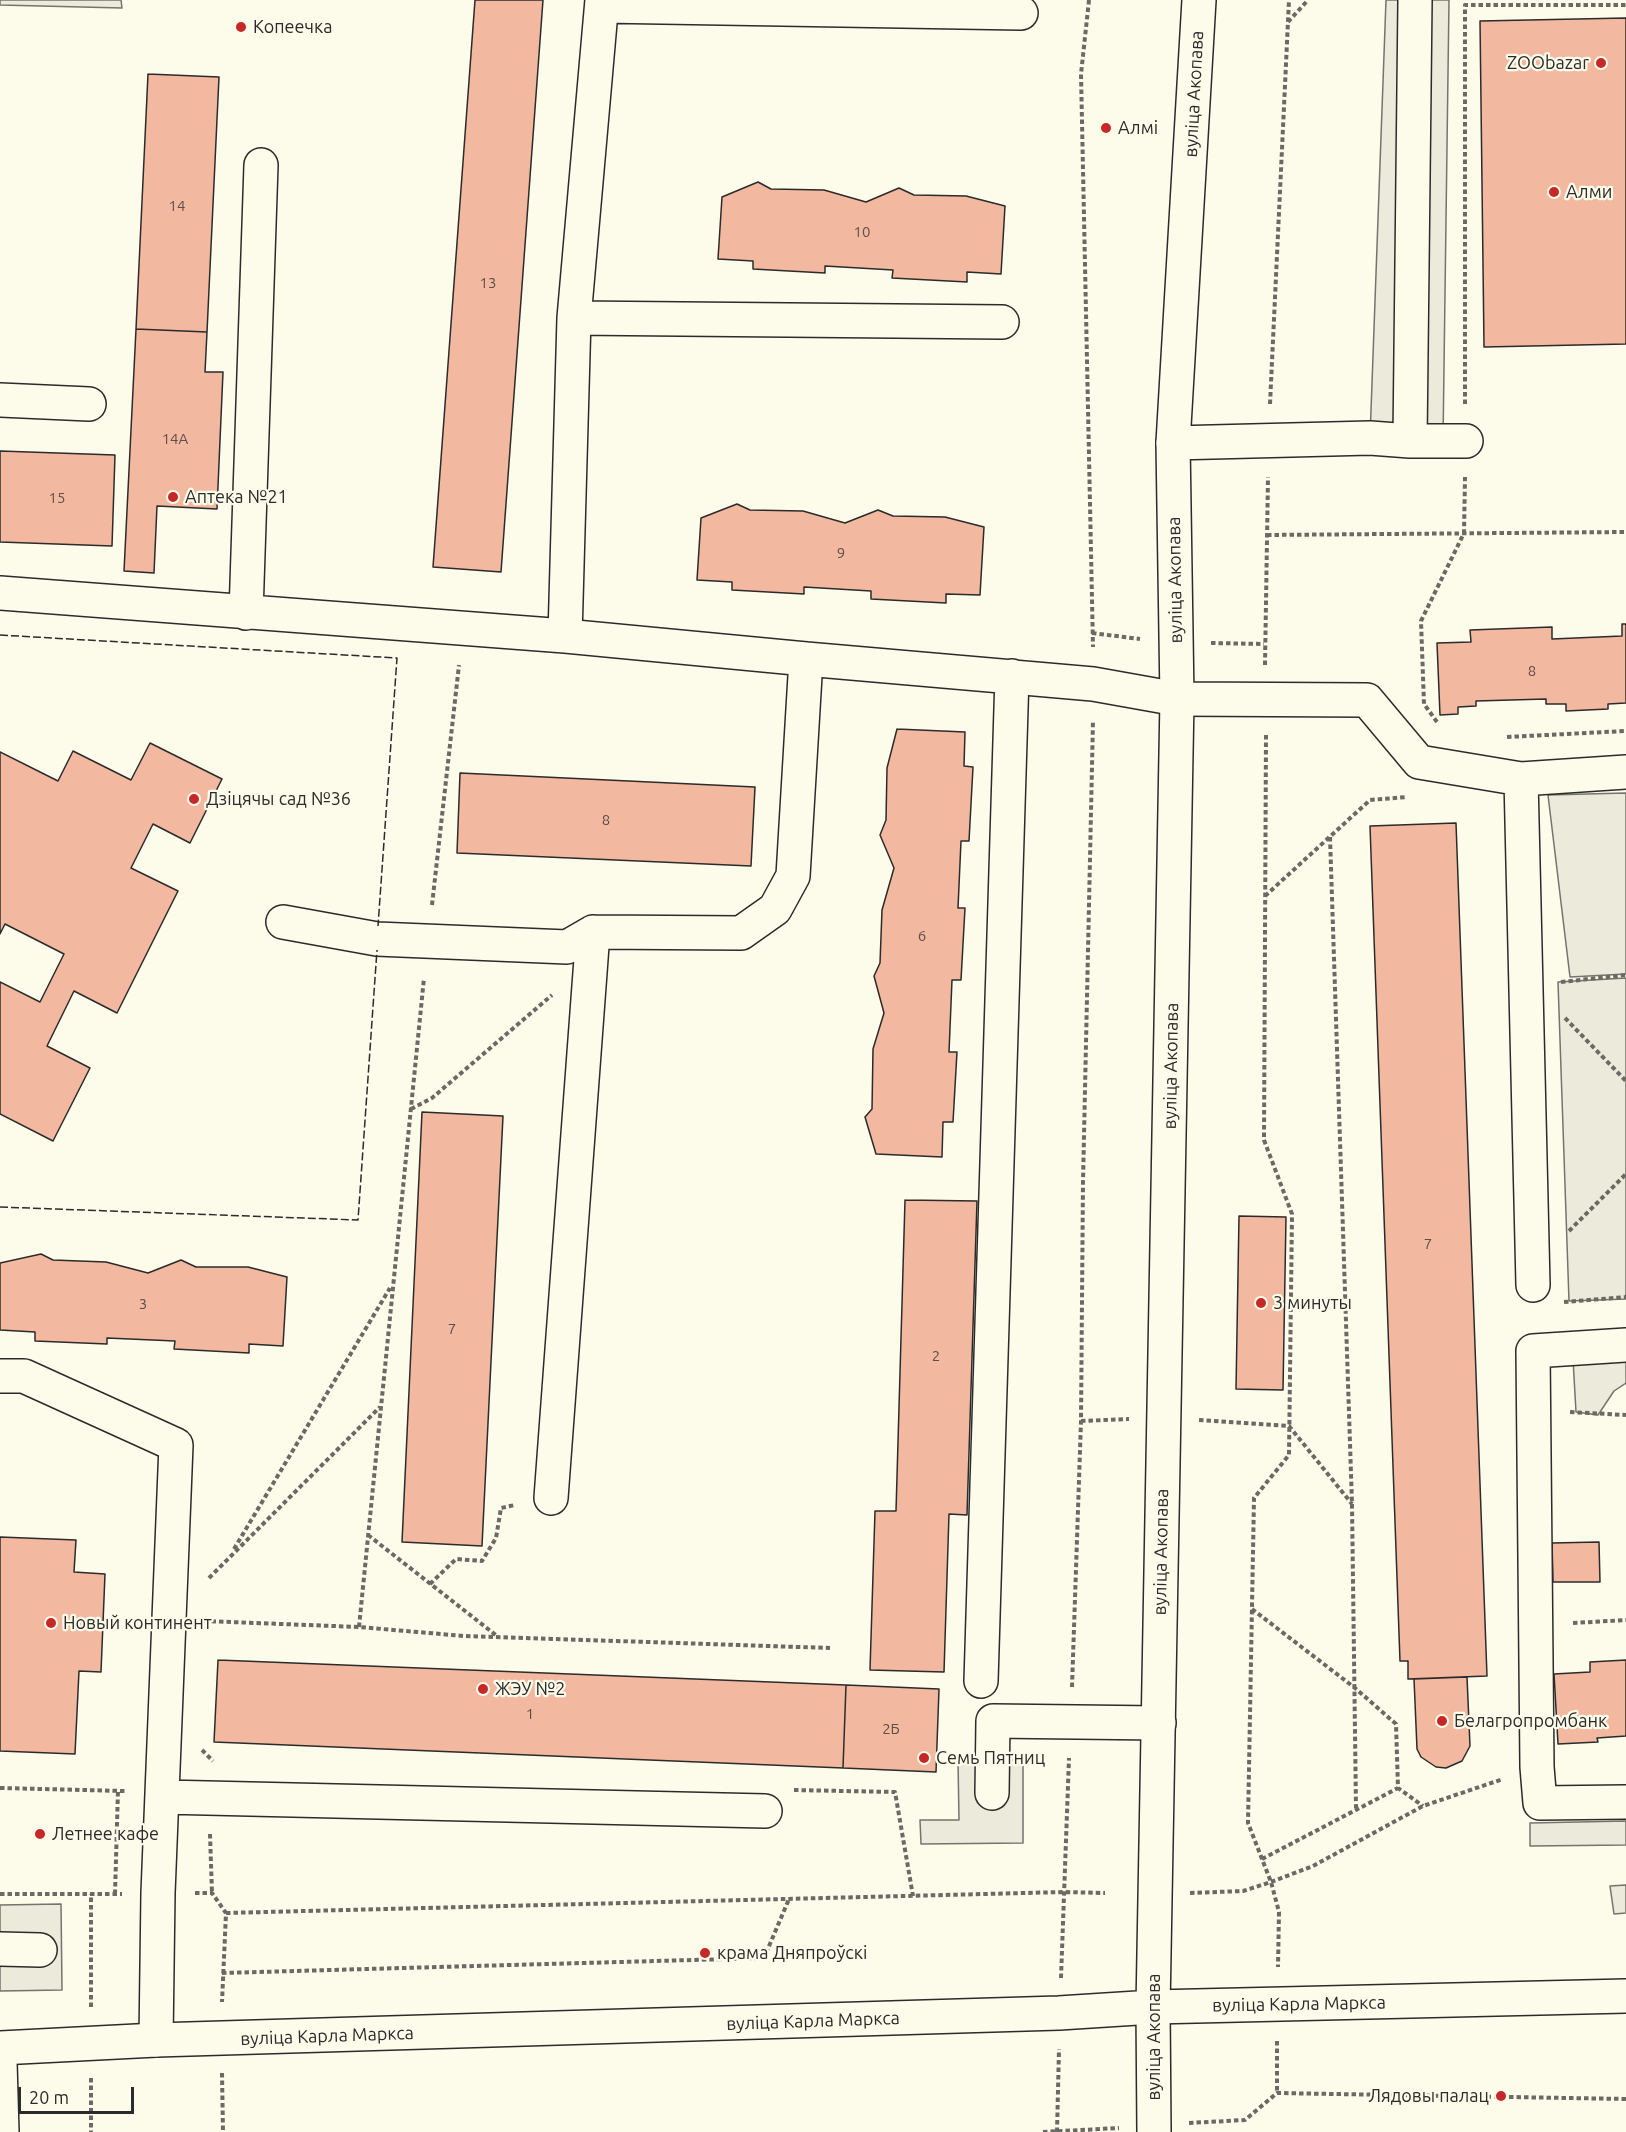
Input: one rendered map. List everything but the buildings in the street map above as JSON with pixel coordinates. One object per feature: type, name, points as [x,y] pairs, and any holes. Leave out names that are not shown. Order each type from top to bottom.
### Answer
[{"type":"main road","name":"вуліца Акопава","points":[[1154,2132],[1153,2007],[1177,699],[1173,443],[1199,0]]},
{"type":"main road","points":[[1410,441],[1415,0]]},
{"type":"main road","points":[[566,636],[574,318],[602,3],[1021,13]]},
{"type":"main road","points":[[246,613],[261,165]]},
{"type":"main road","points":[[574,318],[1002,322]]},
{"type":"main road","points":[[0,400],[89,404]]},
{"type":"main road","points":[[1173,443],[1370,438],[1466,441]]},
{"type":"main road","points":[[0,593],[566,636],[1012,676],[1093,684],[1177,699],[1367,700],[1419,762],[1521,779],[1626,772]]},
{"type":"main road","points":[[283,922],[377,939],[567,947],[592,947],[741,933],[775,909],[793,876],[806,659]]},
{"type":"main road","points":[[981,1681],[1012,676]]},
{"type":"main road","points":[[1521,779],[1533,1285]]},
{"type":"main road","points":[[551,1498],[592,947]]},
{"type":"main road","points":[[1626,1345],[1533,1351],[1537,1767],[1540,1803],[1626,1802]]},
{"type":"main road","points":[[0,1376],[24,1376],[176,1445],[164,1794],[158,1893],[156,2040]]},
{"type":"main road","points":[[992,1793],[993,1721],[1159,1723]]},
{"type":"main road","points":[[164,1794],[765,1811]]},
{"type":"main road","points":[[0,1949],[40,1950]]},
{"type":"main road","name":"вуліца Карла Маркса","points":[[0,2048],[156,2040],[1047,2014],[1153,2007],[1626,1996]]},
{"type":"main road","points":[[0,2062],[2,2132]]},
{"type":"path","points":[[1064,1892],[1081,1421],[1083,1170],[1093,684],[1082,74],[1089,0]]},
{"type":"path","points":[[1271,1882],[1248,1823],[1254,1498],[1289,1455],[1292,1214],[1264,1140],[1266,700],[1264,644],[1269,440],[1289,0]]},
{"type":"path","points":[[1288,22],[1308,0]]},
{"type":"path","points":[[1443,732],[1424,704],[1421,621],[1464,534],[1466,441],[1465,5],[1626,5]]},
{"type":"path","points":[[1267,534],[1626,532]]},
{"type":"path","points":[[358,1627],[427,941],[464,628]]},
{"type":"path","points":[[1092,633],[1144,639]]},
{"type":"path","points":[[1209,643],[1264,644]]},
{"type":"path","points":[[1501,738],[1626,731]]},
{"type":"path","points":[[1265,896],[1370,800],[1411,797]]},
{"type":"path","points":[[1330,836],[1352,1504],[1356,1808]]},
{"type":"path","points":[[410,1109],[432,1098],[592,947]]},
{"type":"path","points":[[1525,987],[1626,975]]},
{"type":"path","points":[[1564,1017],[1626,1081]]},
{"type":"path","points":[[231,1554],[392,1285]]},
{"type":"path","points":[[203,1584],[380,1407]]},
{"type":"path","points":[[1289,1426],[1352,1504]]},
{"type":"path","points":[[430,1584],[456,1559],[482,1561],[496,1538],[501,1508]]},
{"type":"path","points":[[368,1535],[497,1636]]},
{"type":"path","points":[[1252,1609],[1355,1688],[1396,1724],[1398,1788]]},
{"type":"path","points":[[170,1620],[358,1627],[464,1636],[830,1648]]},
{"type":"path","points":[[1574,1623],[1626,1620]]},
{"type":"path","points":[[201,1749],[215,1763]]},
{"type":"path","points":[[1189,1893],[1243,1891],[1271,1882],[1313,1866],[1423,1806],[1537,1767]]},
{"type":"path","points":[[0,1788],[117,1790],[164,1794]]},
{"type":"path","points":[[1398,1788],[1423,1806]]},
{"type":"path","points":[[1262,1859],[1398,1788]]},
{"type":"path","points":[[115,1894],[117,1790]]},
{"type":"path","points":[[789,1790],[896,1792],[913,1896]]},
{"type":"path","points":[[226,1913],[1064,1892],[1105,1893]]},
{"type":"path","points":[[222,1973],[764,1958],[789,1899]]},
{"type":"path","points":[[1245,2120],[1277,2094],[1626,2099]]},
{"type":"path","points":[[1043,2132],[1057,2132]]},
{"type":"shaded area","points":[[0,0],[121,0],[122,8],[0,5]]},
{"type":"shaded area","points":[[1386,0],[1449,0],[1443,441],[1370,438]]},
{"type":"shaded area","points":[[1626,793],[1626,974],[1570,977],[1548,795]]},
{"type":"shaded area","points":[[1626,978],[1626,1299],[1569,1301],[1558,982]]},
{"type":"shaded area","points":[[1626,1347],[1626,1383],[1614,1391],[1598,1415],[1576,1412],[1573,1359]]},
{"type":"shaded area","points":[[958,1760],[1023,1760],[1023,1843],[921,1844],[920,1820],[959,1820]]},
{"type":"shaded area","points":[[1626,1821],[1626,1845],[1530,1846],[1530,1823]]},
{"type":"shaded area","points":[[1626,1885],[1626,1913],[1614,1914],[1610,1886]]},
{"type":"shaded area","points":[[61,1904],[62,1990],[0,1991],[0,1905]]},
{"type":"fence","points":[[0,635],[397,658],[378,926]]},
{"type":"fence","points":[[0,1207],[358,1220],[377,950]]},
{"type":"place","name":"Копеечка","points":[[241,27]]},
{"type":"place","name":"ZOObazar","points":[[1601,63]]},
{"type":"place","name":"Алмі","points":[[1106,128]]},
{"type":"place","name":"Алми","points":[[1554,192]]},
{"type":"place","name":"Аптека №21","points":[[173,497]]},
{"type":"place","name":"Дзіцячы сад №36","points":[[194,799]]},
{"type":"place","name":"3 минуты","points":[[1261,1303]]},
{"type":"place","name":"Новый континент","points":[[51,1623]]},
{"type":"place","name":"ЖЭУ №2","points":[[483,1689]]},
{"type":"place","name":"Белагропромбанк","points":[[1442,1721]]},
{"type":"place","name":"Семь Пятниц","points":[[924,1758]]},
{"type":"place","name":"Летнее кафе","points":[[40,1834]]},
{"type":"place","name":"крама Дняпроўскі","points":[[705,1953]]},
{"type":"place","name":"Лядовы палац","points":[[1501,2096]]}]
